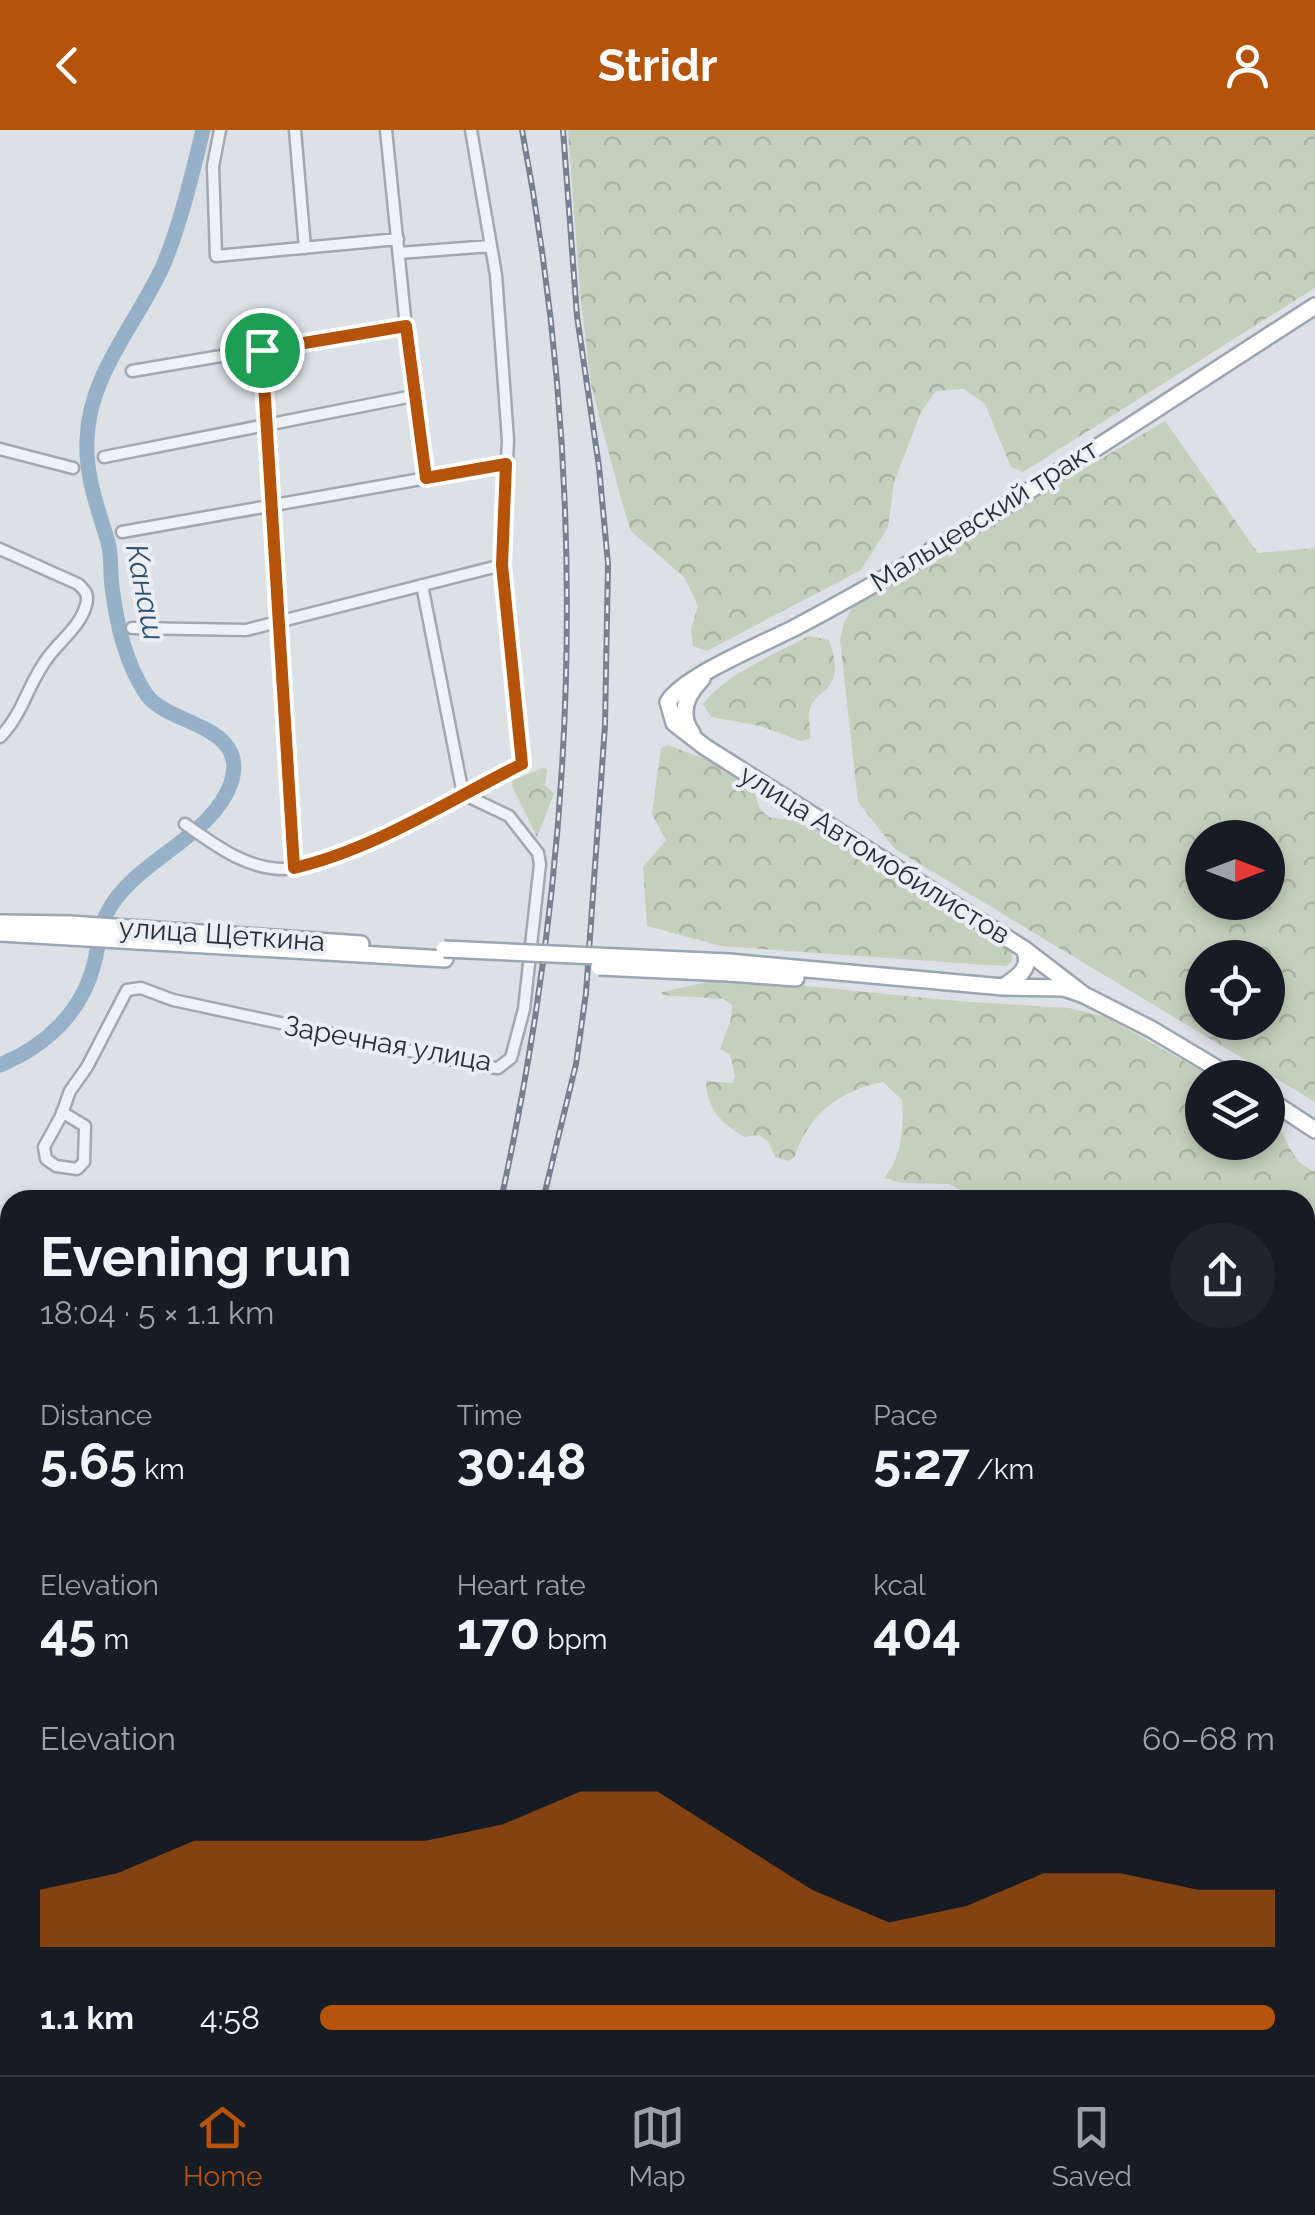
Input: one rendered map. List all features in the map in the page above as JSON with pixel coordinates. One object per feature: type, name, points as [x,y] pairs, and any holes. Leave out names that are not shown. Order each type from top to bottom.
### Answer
[{"type":"main road","name":"Мальцевский тракт","points":[[705,747],[676,719],[690,686],[717,665],[858,594],[972,526],[1315,306]]},
{"type":"main road","name":"улица Автомобилистов","points":[[705,747],[1024,948],[1028,957],[1025,968],[1002,987]]},
{"type":"main road","name":"улица Щеткина","points":[[0,924],[445,954],[729,968]]},
{"type":"main road","points":[[0,933],[69,931]]},
{"type":"main road","points":[[1024,948],[1084,995]]},
{"type":"main road","points":[[729,968],[1004,994],[1084,995]]},
{"type":"main road","points":[[729,968],[1002,987]]},
{"type":"main road","name":"улица Автомобилистов","points":[[1002,987],[1064,988],[1084,995],[1206,1060]]},
{"type":"main road","points":[[1285,1111],[1315,1130]]},
{"type":"street","points":[[220,130],[213,166],[216,256],[398,239]]},
{"type":"street","points":[[294,130],[305,248]]},
{"type":"street","points":[[386,130],[413,396],[426,478]]},
{"type":"street","points":[[184,824],[227,854],[252,864],[294,868],[363,845],[522,764],[502,565],[508,440],[496,276],[471,130]]},
{"type":"street","points":[[399,253],[491,246]]},
{"type":"street","points":[[132,372],[406,326]]},
{"type":"street","points":[[262,350],[294,868]]},
{"type":"street","points":[[104,457],[413,396]]},
{"type":"street","points":[[0,448],[73,468]]},
{"type":"street","points":[[122,532],[506,464]]},
{"type":"street","points":[[0,548],[84,589],[86,605],[73,629],[38,672],[27,701],[0,737]]},
{"type":"street","points":[[132,628],[246,630],[502,565]]},
{"type":"street","points":[[422,585],[463,794]]},
{"type":"street","name":"Заречная улица","points":[[62,1112],[127,990],[141,988],[173,1000],[268,1021],[484,1066],[505,1064],[516,1046],[524,1008],[540,864],[538,853],[509,816],[463,794]]},
{"type":"street","points":[[62,1112],[85,1126],[84,1162],[77,1169],[56,1166],[46,1159],[44,1147],[62,1112]]},
{"type":"green space","points":[[568,130],[1315,130],[1315,288],[1023,472],[1011,467],[985,404],[964,389],[936,391],[921,412],[894,482],[888,527],[861,570],[707,651],[693,646],[691,629],[698,606],[685,578],[631,531],[621,499],[591,385]]},
{"type":"green space","points":[[1165,421],[1258,553],[1315,548],[1315,1102],[1285,1084],[1285,1060],[1245,1060],[1212,1040],[1285,1040],[1285,940],[1185,940],[1185,1024],[895,849],[858,802],[840,640],[853,606]]},
{"type":"green space","points":[[809,636],[829,640],[835,672],[828,688],[812,705],[810,739],[801,741],[760,726],[711,717],[703,704],[713,693],[752,666]]},
{"type":"green space","points":[[668,745],[718,764],[752,785],[760,809],[769,817],[791,820],[831,836],[1011,946],[1012,961],[1006,966],[986,965],[721,946],[647,926],[643,867],[666,840],[652,814],[661,748]]},
{"type":"green space","points":[[547,769],[545,785],[554,794],[537,837],[512,786],[513,780]]},
{"type":"green space","points":[[726,978],[1069,1008],[1106,1017],[1185,1062],[1185,1160],[1285,1160],[1285,1139],[1299,1161],[1315,1171],[1315,1190],[961,1190],[949,1184],[902,1183],[884,1178],[898,1151],[903,1110],[902,1100],[883,1082],[852,1091],[827,1107],[808,1129],[794,1158],[788,1161],[775,1157],[768,1141],[759,1135],[744,1137],[736,1132],[722,1121],[709,1100],[706,1081],[732,1083],[735,1076],[730,1054],[720,1049],[732,1005],[723,999],[662,995]]},
{"type":"waterway","name":"Канаш","points":[[0,1065],[47,1037],[71,1012],[88,981],[104,919],[119,895],[207,819],[231,783],[234,764],[229,749],[204,728],[157,705],[146,694],[133,669],[116,615],[109,548],[93,492],[87,452],[96,393],[162,268],[203,130]]},
{"type":"railway","points":[[503,1190],[547,933],[560,800],[566,666],[566,532],[558,398],[544,264],[522,130]]},
{"type":"railway","points":[[545,1190],[576,1064],[586,993],[605,725],[608,564],[599,467],[577,316],[563,130]]},
{"type":"route","points":[[406,326],[426,478],[506,464],[502,565],[522,764],[363,845],[294,868],[269,424],[262,350],[406,326]]}]
